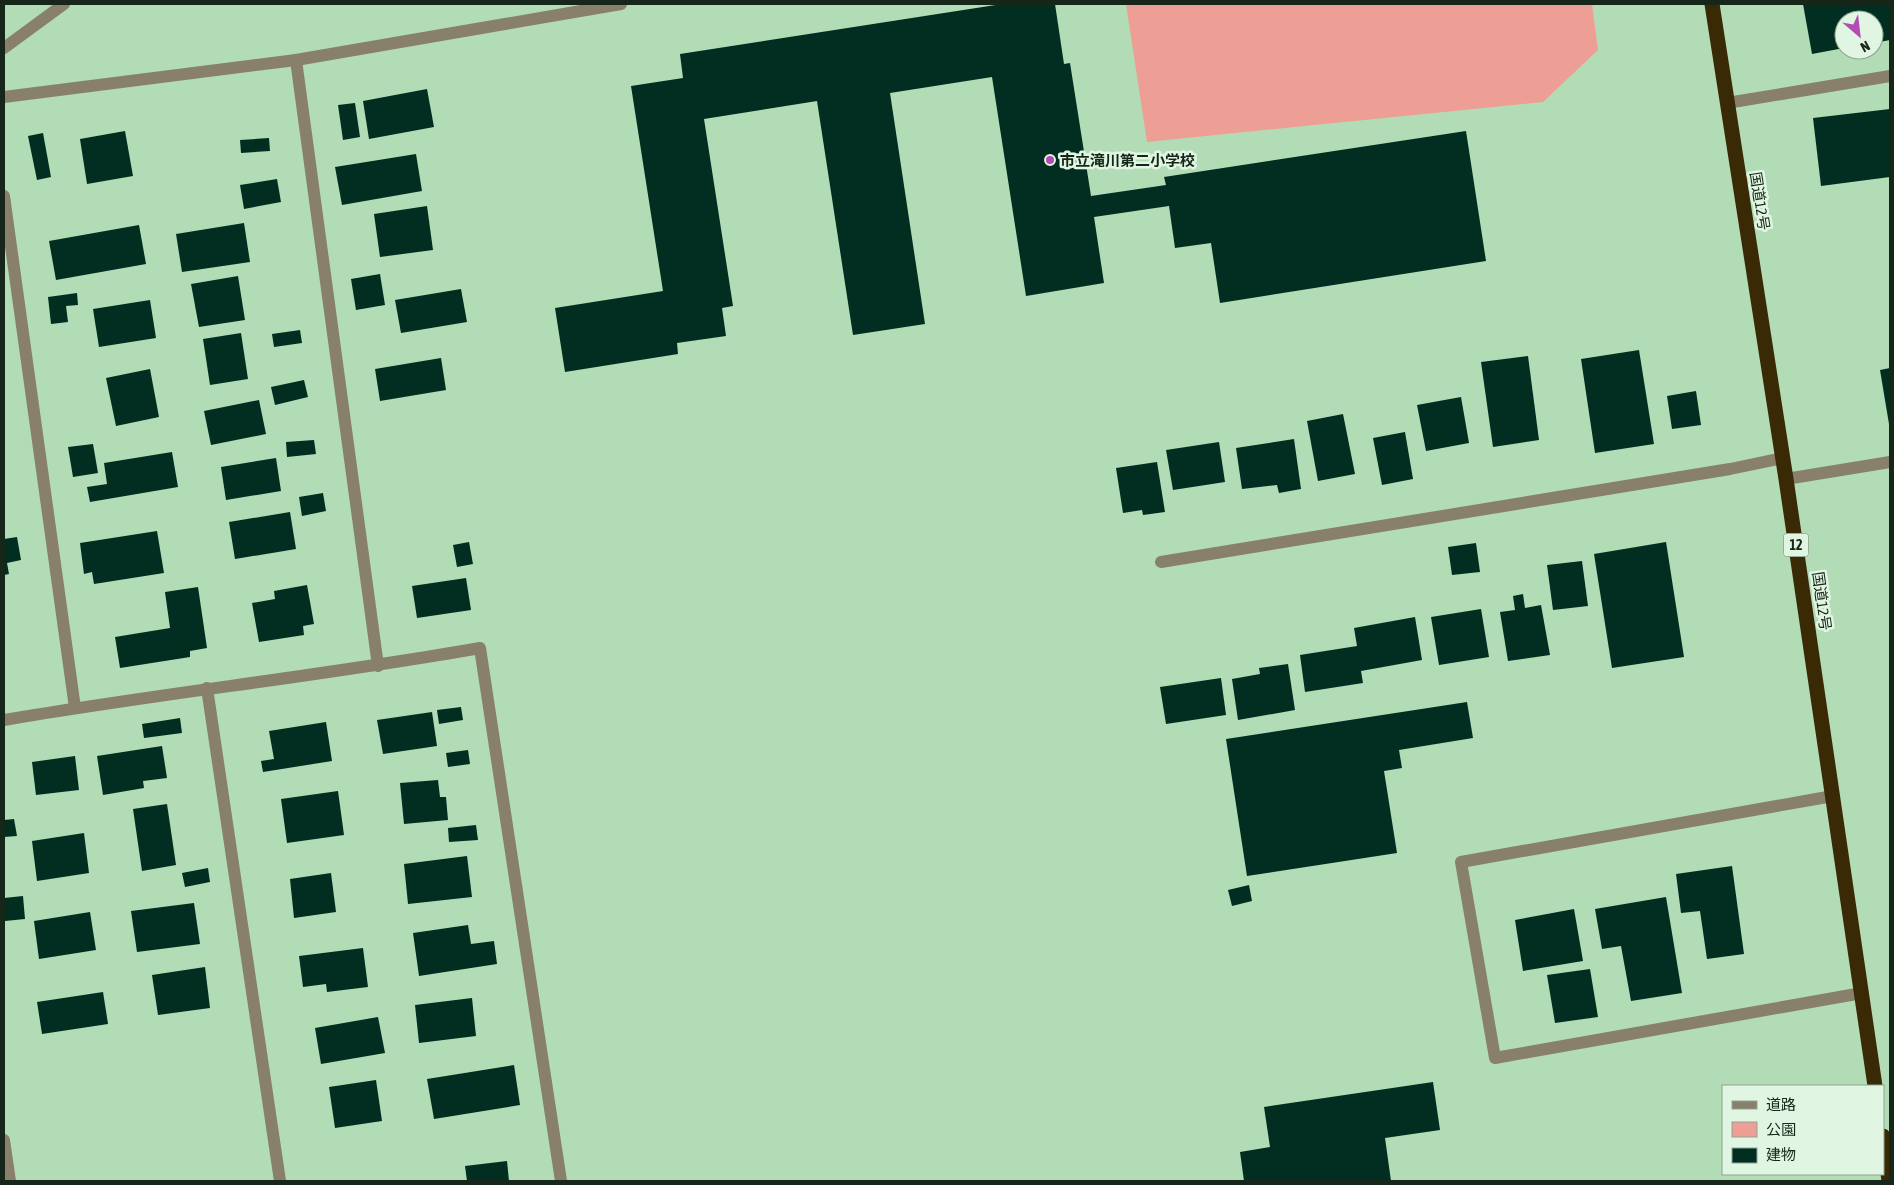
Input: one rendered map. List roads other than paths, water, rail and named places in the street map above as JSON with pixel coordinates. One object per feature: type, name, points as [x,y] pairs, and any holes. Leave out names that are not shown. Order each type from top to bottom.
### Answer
[{"type":"highway","name":"国道12号","points":[[1712,4],[1783,458],[1876,1085]]},
{"type":"highway","points":[[1884,1142],[1890,1181]]},
{"type":"street","points":[[4,48],[64,4]]},
{"type":"street","points":[[4,97],[296,60],[621,4]]},
{"type":"street","points":[[296,60],[378,666]]},
{"type":"street","points":[[1728,103],[1890,76]]},
{"type":"street","points":[[4,196],[75,708]]},
{"type":"street","points":[[1161,562],[1730,470],[1783,458]]},
{"type":"street","points":[[1786,478],[1890,462]]},
{"type":"street","points":[[4,720],[207,688],[378,666],[480,648],[561,1181]]},
{"type":"street","points":[[207,688],[280,1181]]},
{"type":"street","points":[[1833,796],[1461,862],[1495,1058],[1862,993]]},
{"type":"street","points":[[4,1140],[10,1181]]},
{"type":"place","name":"市立滝川第二小学校","points":[[1050,160]]}]
